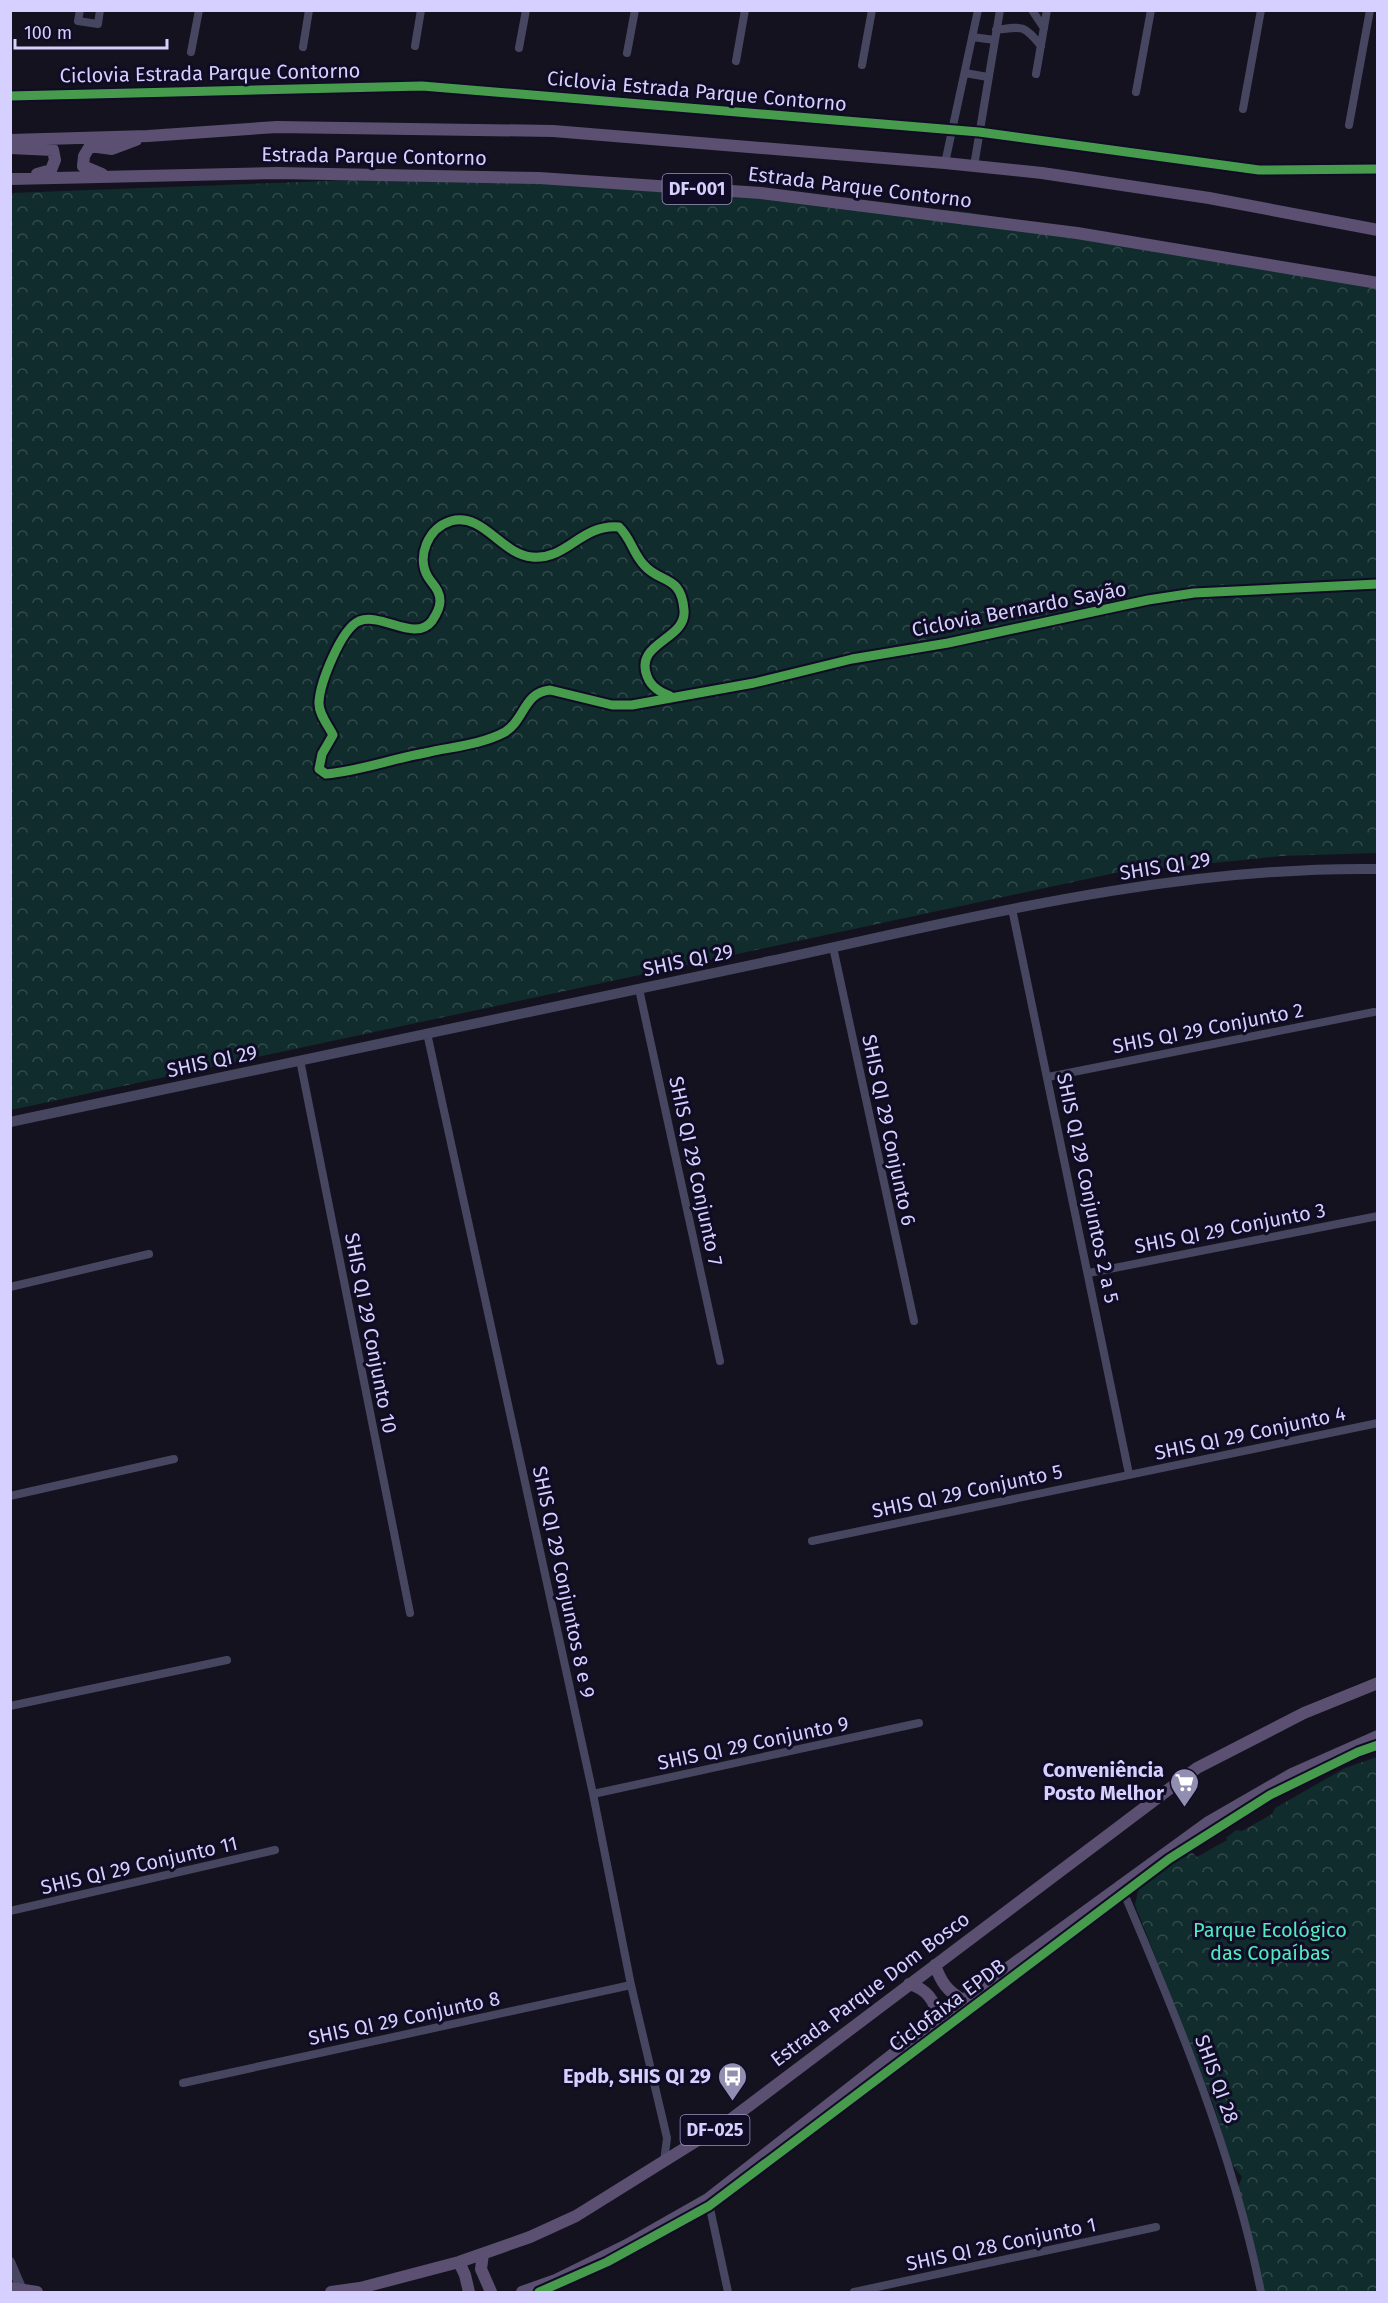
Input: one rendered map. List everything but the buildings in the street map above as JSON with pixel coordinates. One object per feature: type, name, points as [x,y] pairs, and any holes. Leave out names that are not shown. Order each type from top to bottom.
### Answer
[{"type":"main road","name":"Estrada Parque Contorno","points":[[10,140],[148,136],[277,127],[553,131],[945,162],[1209,198],[1377,230]]},
{"type":"main road","points":[[120,176],[104,174],[83,166],[84,156],[90,146],[112,149],[148,136]]},
{"type":"main road","points":[[10,148],[53,150],[55,160],[51,170],[24,178]]},
{"type":"main road","name":"Estrada Parque Contorno","points":[[10,179],[277,173],[539,178],[761,193],[1077,233],[1377,283]]},
{"type":"main road","name":"Estrada Parque Dom Bosco","points":[[331,2292],[360,2288],[459,2262],[576,2216],[730,2120],[1197,1768],[1304,1713],[1377,1683]]},
{"type":"main road","name":"DF-025","points":[[522,2292],[556,2280],[627,2245],[708,2199],[939,2018],[1120,1884],[1207,1823],[1282,1779],[1348,1747],[1377,1736]]},
{"type":"main road","points":[[935,1965],[942,1983],[951,1993],[963,2000]]},
{"type":"main road","points":[[909,1984],[926,1992],[935,2003],[939,2018]]},
{"type":"main road","points":[[483,2254],[481,2269],[491,2292]]},
{"type":"main road","points":[[459,2262],[469,2292]]},
{"type":"main road","points":[[16,2289],[37,2292]]},
{"type":"street","points":[[80,10],[78,21],[98,24],[100,10]]},
{"type":"street","points":[[191,52],[199,10]]},
{"type":"street","points":[[303,47],[309,10]]},
{"type":"street","points":[[415,46],[421,10]]},
{"type":"street","points":[[519,48],[526,10]]},
{"type":"street","points":[[627,53],[635,10]]},
{"type":"street","points":[[736,61],[745,10]]},
{"type":"street","points":[[862,65],[872,10]]},
{"type":"street","points":[[945,162],[978,10]]},
{"type":"street","points":[[974,166],[1000,10]]},
{"type":"street","points":[[1032,10],[1044,28]]},
{"type":"street","points":[[1036,74],[1047,10]]},
{"type":"street","points":[[1136,92],[1151,10]]},
{"type":"street","points":[[1243,109],[1261,10]]},
{"type":"street","points":[[1350,125],[1370,10]]},
{"type":"street","points":[[996,30],[1021,26],[1027,29],[1041,46]]},
{"type":"street","points":[[972,37],[995,40]]},
{"type":"street","points":[[965,73],[988,77]]},
{"type":"street","name":"SHIS QI 29","points":[[10,1122],[1012,909],[1204,876],[1316,868],[1377,869]]},
{"type":"street","name":"SHIS QI 29 Conjuntos 2 a 5","points":[[1012,909],[1129,1474]]},
{"type":"street","name":"SHIS QI 29 Conjunto 6","points":[[833,948],[914,1320]]},
{"type":"street","name":"SHIS QI 29 Conjunto 7","points":[[639,989],[720,1361]]},
{"type":"street","name":"SHIS QI 29 Conjunto 2","points":[[1048,1077],[1374,1012]]},
{"type":"street","name":"SHIS QI 29 Conjuntos 8 e 9","points":[[428,1033],[593,1794],[631,1985],[667,2138],[664,2162]]},
{"type":"street","name":"SHIS QI 29 Conjunto 10","points":[[300,1060],[410,1613]]},
{"type":"street","name":"SHIS QI 29 Conjunto 3","points":[[1089,1273],[1377,1216]]},
{"type":"street","points":[[10,1287],[149,1254]]},
{"type":"street","name":"SHIS QI 29 Conjunto 4","points":[[1129,1474],[1377,1423]]},
{"type":"street","points":[[10,1496],[174,1459]]},
{"type":"street","name":"SHIS QI 29 Conjunto 5","points":[[812,1541],[1129,1474]]},
{"type":"street","points":[[10,1706],[227,1660]]},
{"type":"street","name":"SHIS QI 29 Conjunto 9","points":[[593,1794],[919,1724]]},
{"type":"street","name":"SHIS QI 29 Conjunto 11","points":[[10,1911],[275,1850]]},
{"type":"street","name":"SHIS QI 28","points":[[1120,1884],[1172,2005],[1206,2095],[1233,2180],[1261,2292]]},
{"type":"street","name":"SHIS QI 29 Conjunto 8","points":[[183,2083],[631,1985]]},
{"type":"street","points":[[667,2138],[683,2150]]},
{"type":"street","points":[[708,2199],[728,2292]]},
{"type":"street","name":"SHIS QI 28 Conjunto 1","points":[[854,2292],[1156,2227]]},
{"type":"street","points":[[11,2269],[16,2289]]},
{"type":"green space","points":[[463,176],[967,212],[1377,283],[1377,853],[1281,856],[1115,873],[11,1110],[10,193]]},
{"type":"green space","name":"Parque Ecológico das Copaíbas","points":[[1377,1757],[1377,2292],[1261,2292],[1237,2190],[1242,2177],[1231,2163],[1213,2103],[1135,1905],[1139,1886],[1181,1851],[1187,1848],[1197,1857],[1227,1840],[1226,1838],[1236,1830],[1242,1831],[1272,1814],[1275,1808],[1345,1768]]},
{"type":"cycle path","name":"Ciclovia Estrada Parque Contorno","points":[[10,96],[422,86],[979,132],[1259,170],[1378,169]]},
{"type":"cycle path","name":"Ciclovia Bernardo Sayão","points":[[670,696],[653,686],[647,676],[645,665],[654,648],[678,628],[683,620],[682,599],[679,590],[674,585],[644,565],[619,527],[594,531],[555,553],[532,557],[521,555],[473,523],[462,520],[451,521],[436,530],[426,544],[424,552],[425,569],[440,597],[439,609],[432,621],[425,627],[417,629],[378,620],[359,621],[345,634],[339,645],[327,670],[320,693],[320,710],[333,735],[322,754],[319,769],[326,774],[363,768],[486,740],[505,732],[516,721],[529,701],[541,692],[550,690],[612,705],[632,705],[754,683],[852,659],[948,643],[1148,600],[1194,593],[1378,584]]},
{"type":"cycle path","name":"Ciclofaixa EPDB","points":[[539,2292],[607,2262],[709,2206],[1169,1859],[1270,1795],[1358,1752],[1378,1745]]},
{"type":"place","name":"Conveniência Posto Melhor","points":[[1185,1808]]},
{"type":"place","name":"Epdb, SHIS QI 29","points":[[732,2102]]}]
